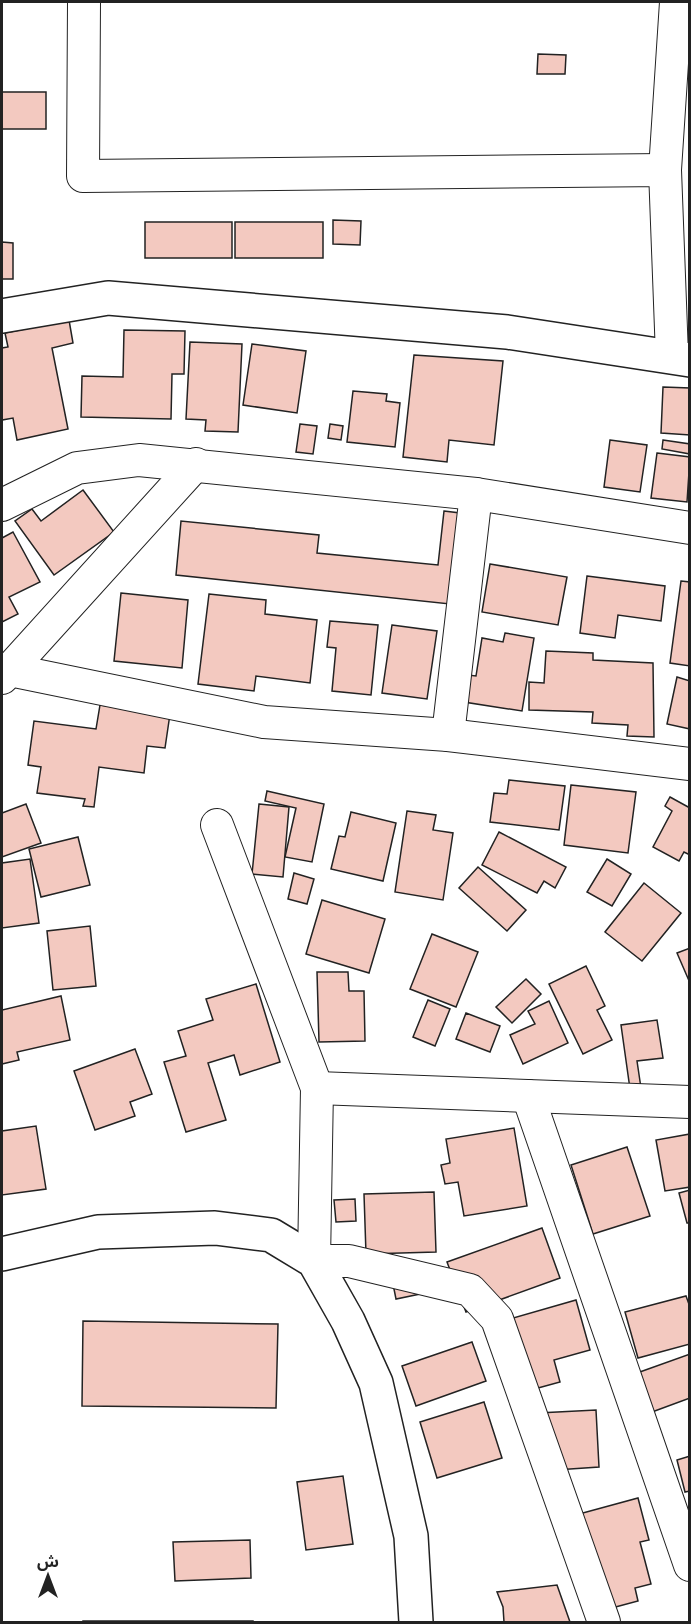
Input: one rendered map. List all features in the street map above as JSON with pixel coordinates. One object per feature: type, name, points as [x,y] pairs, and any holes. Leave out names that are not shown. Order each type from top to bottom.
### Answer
[{"type":"main road","points":[[2,316],[108,298],[507,332],[681,358]]},
{"type":"main road","points":[[2,1254],[98,1232],[216,1228],[271,1235],[314,1261],[348,1321],[376,1383],[411,1536],[416,1623]]},
{"type":"street","points":[[84,2],[83,176],[665,170]]},
{"type":"street","points":[[676,2],[665,170],[681,358]]},
{"type":"street","points":[[2,506],[77,468],[139,460],[476,494],[690,528]]},
{"type":"street","points":[[6,674],[196,464]]},
{"type":"street","points":[[448,735],[476,494]]},
{"type":"street","points":[[6,674],[264,722],[448,735],[690,764]]},
{"type":"street","points":[[217,825],[317,1088],[314,1261],[349,1261],[470,1290],[497,1319],[604,1623]]},
{"type":"street","points":[[317,1088],[690,1102]]},
{"type":"street","points":[[528,1096],[690,1564]]},
{"type":"building","points":[[538,54],[566,55],[565,74],[537,74]]},
{"type":"building","points":[[2,92],[46,92],[46,129],[2,129]]},
{"type":"building","points":[[333,220],[361,221],[360,245],[333,244]]},
{"type":"building","points":[[145,222],[232,222],[232,258],[145,258]]},
{"type":"building","points":[[235,222],[323,222],[323,258],[235,258]]},
{"type":"building","points":[[2,242],[13,243],[13,279],[2,279]]},
{"type":"building","points":[[69,320],[73,343],[52,348],[68,429],[17,440],[13,418],[2,420],[2,348],[8,347],[5,333]]},
{"type":"building","points":[[124,330],[185,331],[184,374],[172,374],[171,419],[81,417],[82,376],[123,377]]},
{"type":"building","points":[[190,342],[242,344],[238,432],[205,431],[206,420],[186,419]]},
{"type":"building","points":[[252,344],[306,351],[297,413],[243,405]]},
{"type":"building","points":[[414,355],[503,361],[494,445],[449,440],[447,462],[403,457]]},
{"type":"building","points":[[663,387],[690,388],[690,435],[661,433]]},
{"type":"building","points":[[353,391],[387,394],[386,401],[400,403],[395,447],[347,442]]},
{"type":"building","points":[[300,424],[317,426],[313,454],[296,452]]},
{"type":"building","points":[[330,424],[343,426],[341,440],[328,438]]},
{"type":"building","points":[[610,440],[647,445],[640,492],[604,487]]},
{"type":"building","points":[[663,440],[690,444],[690,454],[662,449]]},
{"type":"building","points":[[657,453],[690,457],[687,502],[651,498]]},
{"type":"building","points":[[83,490],[114,532],[54,575],[15,521],[32,509],[41,521]]},
{"type":"building","points":[[444,511],[460,513],[450,604],[176,575],[181,521],[319,535],[317,553],[438,565]]},
{"type":"building","points":[[13,532],[40,582],[9,597],[18,614],[2,622],[2,538]]},
{"type":"building","points":[[490,564],[567,577],[558,625],[482,612]]},
{"type":"building","points":[[587,576],[665,586],[661,621],[618,615],[615,638],[580,633]]},
{"type":"building","points":[[681,581],[690,582],[690,666],[670,663]]},
{"type":"building","points":[[121,593],[188,600],[182,668],[114,661]]},
{"type":"building","points":[[209,594],[266,600],[265,614],[317,620],[310,683],[256,676],[254,691],[198,684]]},
{"type":"building","points":[[330,621],[378,625],[371,695],[332,691],[336,648],[327,647]]},
{"type":"building","points":[[392,625],[437,631],[427,699],[382,693]]},
{"type":"building","points":[[505,633],[534,638],[522,711],[464,702],[468,675],[476,676],[482,638],[503,642]]},
{"type":"building","points":[[546,651],[593,653],[593,660],[653,663],[654,737],[627,736],[628,725],[592,723],[593,712],[529,710],[529,682],[544,683]]},
{"type":"building","points":[[677,677],[690,681],[690,729],[667,724]]},
{"type":"building","points":[[100,705],[170,714],[165,748],[147,746],[144,773],[99,767],[94,807],[83,806],[85,799],[37,793],[41,767],[28,765],[34,721],[96,729]]},
{"type":"building","points":[[509,780],[565,786],[559,830],[490,822],[494,793],[507,794]]},
{"type":"building","points":[[571,785],[636,792],[628,853],[564,845]]},
{"type":"building","points":[[267,791],[324,804],[312,862],[285,857],[296,808],[265,801]]},
{"type":"building","points":[[670,797],[690,808],[690,855],[684,852],[679,861],[653,847],[672,811],[665,806]]},
{"type":"building","points":[[26,804],[41,843],[2,857],[2,813]]},
{"type":"building","points":[[259,804],[289,807],[283,877],[252,874]]},
{"type":"building","points":[[407,811],[436,815],[433,830],[453,833],[443,900],[395,892]]},
{"type":"building","points":[[351,812],[396,823],[383,881],[331,869],[339,836],[345,837]]},
{"type":"building","points":[[499,832],[566,867],[555,888],[544,881],[537,893],[482,865]]},
{"type":"building","points":[[78,837],[90,885],[41,897],[29,849]]},
{"type":"building","points":[[30,859],[39,923],[2,928],[2,863]]},
{"type":"building","points":[[607,859],[631,874],[612,906],[587,892]]},
{"type":"building","points":[[478,867],[526,910],[507,931],[459,888]]},
{"type":"building","points":[[294,873],[314,879],[307,904],[288,899]]},
{"type":"building","points":[[644,883],[681,913],[642,961],[605,932]]},
{"type":"building","points":[[322,900],[385,919],[369,973],[306,954]]},
{"type":"building","points":[[90,926],[96,986],[53,990],[47,931]]},
{"type":"building","points":[[432,934],[478,952],[456,1007],[410,989]]},
{"type":"building","points":[[690,948],[690,983],[677,953]]},
{"type":"building","points":[[586,966],[605,1006],[597,1010],[612,1040],[583,1054],[549,984]]},
{"type":"building","points":[[317,972],[348,972],[349,991],[364,991],[365,1041],[319,1042]]},
{"type":"building","points":[[526,979],[541,994],[512,1023],[496,1007]]},
{"type":"building","points":[[256,984],[280,1062],[240,1075],[234,1055],[208,1063],[226,1120],[186,1132],[164,1062],[186,1056],[178,1031],[213,1020],[206,999]]},
{"type":"building","points":[[61,996],[70,1040],[17,1052],[19,1060],[2,1064],[2,1010]]},
{"type":"building","points":[[428,1000],[450,1009],[435,1046],[413,1037]]},
{"type":"building","points":[[549,1001],[568,1043],[523,1064],[510,1035],[535,1024],[528,1011]]},
{"type":"building","points":[[466,1013],[500,1026],[490,1052],[456,1039]]},
{"type":"building","points":[[657,1020],[663,1058],[637,1061],[641,1088],[630,1089],[621,1025]]},
{"type":"building","points":[[135,1049],[152,1094],[130,1102],[135,1116],[95,1130],[74,1071]]},
{"type":"building","points":[[36,1126],[46,1189],[2,1195],[2,1131]]},
{"type":"building","points":[[514,1128],[527,1206],[464,1216],[458,1182],[445,1184],[441,1165],[450,1163],[446,1139]]},
{"type":"building","points":[[690,1134],[690,1187],[665,1191],[656,1140]]},
{"type":"building","points":[[627,1147],[650,1216],[593,1234],[571,1165]]},
{"type":"building","points":[[690,1190],[690,1223],[687,1223],[679,1193]]},
{"type":"building","points":[[434,1192],[436,1252],[366,1254],[364,1194]]},
{"type":"building","points":[[355,1199],[356,1221],[336,1222],[334,1200]]},
{"type":"building","points":[[542,1228],[560,1278],[466,1312],[447,1262]]},
{"type":"building","points":[[391,1274],[430,1292],[396,1299]]},
{"type":"building","points":[[686,1296],[690,1307],[690,1344],[638,1358],[625,1312]]},
{"type":"building","points":[[576,1300],[590,1350],[554,1360],[560,1382],[516,1394],[496,1323]]},
{"type":"building","points":[[83,1321],[278,1324],[276,1408],[82,1406]]},
{"type":"building","points":[[472,1342],[486,1381],[416,1406],[402,1366]]},
{"type":"building","points":[[690,1354],[690,1398],[652,1412],[637,1373]]},
{"type":"building","points":[[484,1402],[502,1458],[437,1478],[420,1422]]},
{"type":"building","points":[[596,1410],[599,1467],[541,1471],[538,1413]]},
{"type":"building","points":[[690,1456],[690,1491],[685,1492],[677,1460]]},
{"type":"building","points":[[343,1476],[353,1544],[306,1550],[297,1482]]},
{"type":"building","points":[[638,1498],[649,1540],[640,1542],[651,1584],[635,1588],[638,1601],[593,1613],[568,1517]]},
{"type":"building","points":[[250,1540],[251,1578],[175,1581],[173,1542]]},
{"type":"building","points":[[557,1585],[570,1622],[504,1622],[503,1607],[497,1592]]},
{"type":"building","points":[[253,1621],[253,1622],[83,1622]]}]
